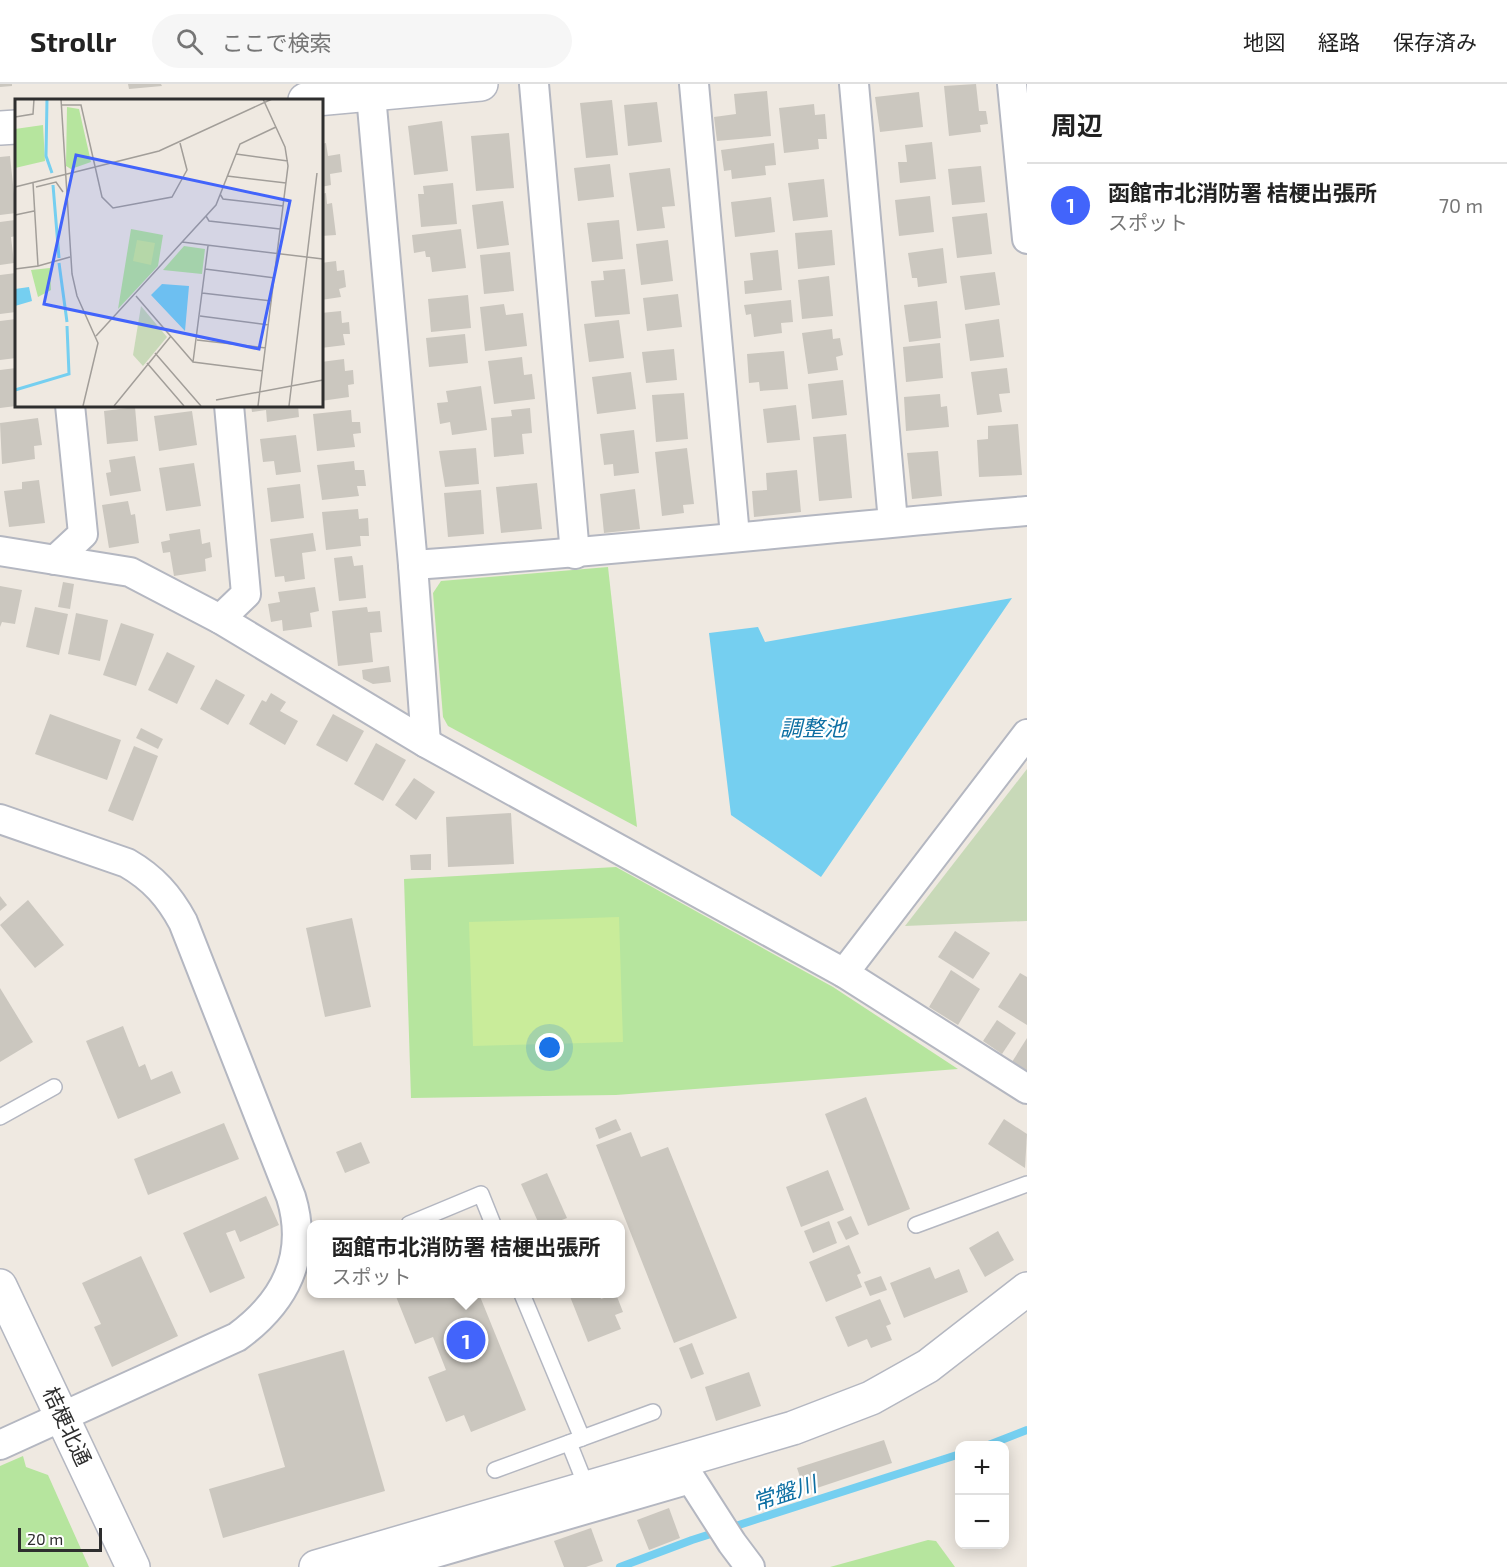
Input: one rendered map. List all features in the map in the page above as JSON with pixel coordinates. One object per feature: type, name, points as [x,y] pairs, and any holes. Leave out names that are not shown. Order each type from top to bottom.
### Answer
[{"type":"street","points":[[311,99],[370,89],[481,84]]},
{"type":"street","points":[[534,84],[575,554]]},
{"type":"street","points":[[694,84],[735,536]]},
{"type":"street","points":[[854,84],[893,522]]},
{"type":"street","points":[[1012,84],[1027,239]]},
{"type":"street","points":[[370,89],[413,565],[426,743]]},
{"type":"street","points":[[0,128],[15,127]]},
{"type":"street","points":[[55,560],[83,534],[70,406]]},
{"type":"street","points":[[220,619],[246,594],[229,406]]},
{"type":"street","points":[[413,565],[575,554],[735,536],[1027,511]]},
{"type":"street","points":[[0,551],[130,572],[220,619],[426,743],[844,973],[1027,1089]]},
{"type":"street","points":[[844,973],[1027,734]]},
{"type":"street","points":[[0,819],[127,863],[151,879],[172,902],[183,922],[296,1214],[297,1248],[293,1265],[276,1300],[260,1320],[237,1337],[198,1357],[63,1415],[0,1445]]},
{"type":"street","name":"桔梗北通","points":[[0,1286],[134,1567]]},
{"type":"street","points":[[387,1567],[685,1470],[871,1398],[928,1366],[1027,1289]]},
{"type":"street","points":[[316,1567],[587,1488],[685,1470]]},
{"type":"street","points":[[685,1470],[724,1532],[750,1567]]},
{"type":"lane","points":[[0,1117],[54,1087]]},
{"type":"lane","points":[[916,1225],[1027,1184]]},
{"type":"lane","points":[[419,1220],[481,1194],[491,1220]]},
{"type":"lane","points":[[524,1298],[576,1441],[587,1488]]},
{"type":"lane","points":[[495,1470],[652,1412]]},
{"type":"green space","points":[[608,567],[637,827],[448,726],[443,717],[433,593],[441,581]]},
{"type":"green space","points":[[1027,769],[1027,921],[905,926]]},
{"type":"green space","points":[[616,867],[833,987],[958,1069],[616,1095],[411,1098],[404,879]]},
{"type":"green space","points":[[619,917],[623,1042],[473,1046],[469,922]]},
{"type":"green space","points":[[23,1456],[26,1467],[48,1475],[89,1567],[0,1567],[0,1466]]},
{"type":"green space","points":[[928,1540],[936,1541],[955,1567],[830,1567]]},
{"type":"water","name":"調整池","points":[[1012,598],[821,877],[731,815],[709,633],[758,627],[765,642]]},
{"type":"building","points":[[0,84],[12,84],[12,86],[0,87]]},
{"type":"building","points":[[128,84],[161,84],[162,86],[129,89]]},
{"type":"building","points":[[976,84],[979,111],[986,111],[988,124],[980,125],[981,132],[949,136],[944,86]]},
{"type":"building","points":[[767,91],[771,136],[717,141],[714,117],[736,114],[734,94]]},
{"type":"building","points":[[919,92],[923,127],[880,132],[875,97]]},
{"type":"building","points":[[612,100],[618,155],[586,158],[580,103]]},
{"type":"building","points":[[657,102],[662,142],[628,146],[624,105]]},
{"type":"building","points":[[814,104],[815,115],[825,114],[827,139],[818,139],[819,149],[784,153],[779,108]]},
{"type":"building","points":[[442,121],[448,171],[414,175],[408,126]]},
{"type":"building","points":[[509,133],[514,188],[476,191],[471,136]]},
{"type":"building","points":[[932,142],[936,179],[900,183],[898,162],[907,162],[905,145]]},
{"type":"building","points":[[326,143],[328,156],[340,154],[342,172],[330,174],[331,185],[322,187],[322,144]]},
{"type":"building","points":[[774,143],[776,165],[765,166],[766,175],[732,179],[731,170],[724,171],[721,150]]},
{"type":"building","points":[[10,156],[15,213],[0,215],[0,157]]},
{"type":"building","points":[[610,164],[614,197],[578,201],[574,168]]},
{"type":"building","points":[[981,166],[985,202],[952,205],[948,169]]},
{"type":"building","points":[[670,168],[675,206],[662,207],[665,228],[637,231],[629,173]]},
{"type":"building","points":[[824,179],[828,217],[793,221],[788,183]]},
{"type":"building","points":[[453,183],[457,224],[421,227],[418,194],[424,194],[423,186]]},
{"type":"building","points":[[326,193],[327,204],[332,203],[336,235],[322,236],[322,194]]},
{"type":"building","points":[[930,196],[934,232],[899,236],[895,200]]},
{"type":"building","points":[[771,197],[775,232],[735,237],[731,202]]},
{"type":"building","points":[[503,201],[509,245],[477,249],[472,205]]},
{"type":"building","points":[[987,213],[992,254],[957,258],[952,217]]},
{"type":"building","points":[[15,220],[15,236],[11,237],[14,263],[0,265],[0,222]]},
{"type":"building","points":[[619,220],[623,259],[592,262],[587,223]]},
{"type":"building","points":[[461,229],[466,268],[432,272],[430,257],[426,257],[425,251],[414,253],[412,235]]},
{"type":"building","points":[[832,230],[835,265],[798,269],[795,233]]},
{"type":"building","points":[[668,240],[673,281],[641,285],[636,244]]},
{"type":"building","points":[[943,248],[947,283],[918,287],[917,278],[912,278],[908,253]]},
{"type":"building","points":[[778,250],[782,290],[745,294],[744,281],[753,280],[750,253]]},
{"type":"building","points":[[510,252],[514,291],[484,294],[480,255]]},
{"type":"building","points":[[336,261],[337,271],[344,270],[346,287],[339,289],[341,297],[322,300],[322,263]]},
{"type":"building","points":[[625,269],[630,314],[595,317],[591,281],[604,280],[603,271]]},
{"type":"building","points":[[995,272],[1000,305],[965,310],[960,276]]},
{"type":"building","points":[[15,273],[15,312],[0,314],[0,275]]},
{"type":"building","points":[[829,276],[833,316],[802,319],[798,280]]},
{"type":"building","points":[[678,294],[682,327],[647,331],[643,298]]},
{"type":"building","points":[[468,295],[471,328],[431,332],[428,299]]},
{"type":"building","points":[[791,300],[793,322],[781,323],[782,333],[754,337],[751,314],[746,315],[744,305]]},
{"type":"building","points":[[937,301],[941,338],[909,342],[904,305]]},
{"type":"building","points":[[504,304],[506,315],[523,313],[527,346],[485,351],[480,307]]},
{"type":"building","points":[[341,311],[342,323],[349,322],[350,334],[343,334],[345,345],[322,348],[322,313]]},
{"type":"building","points":[[15,319],[15,358],[0,360],[0,321]]},
{"type":"building","points":[[999,319],[1004,357],[970,361],[965,324]]},
{"type":"building","points":[[619,320],[624,358],[589,362],[584,324]]},
{"type":"building","points":[[832,329],[833,339],[840,338],[843,355],[836,357],[838,370],[808,374],[802,333]]},
{"type":"building","points":[[465,334],[468,363],[429,367],[426,338]]},
{"type":"building","points":[[940,343],[943,378],[906,382],[903,347]]},
{"type":"building","points":[[674,349],[677,380],[646,383],[642,352]]},
{"type":"building","points":[[784,351],[788,389],[760,391],[759,382],[749,383],[747,354]]},
{"type":"building","points":[[522,357],[524,375],[532,374],[535,399],[494,404],[488,361]]},
{"type":"building","points":[[344,359],[345,371],[353,370],[354,384],[348,385],[349,397],[322,401],[322,362]]},
{"type":"building","points":[[15,368],[16,406],[0,408],[0,370]]},
{"type":"building","points":[[1007,368],[1010,393],[999,394],[1002,412],[977,415],[971,372]]},
{"type":"building","points":[[631,372],[636,409],[597,414],[592,377]]},
{"type":"building","points":[[843,380],[847,415],[812,419],[808,384]]},
{"type":"building","points":[[481,386],[487,430],[452,435],[450,422],[440,424],[437,403],[448,402],[446,391]]},
{"type":"building","points":[[684,393],[688,439],[656,442],[652,395]]},
{"type":"building","points":[[940,394],[941,407],[947,406],[949,427],[906,431],[904,397]]},
{"type":"building","points":[[796,405],[800,440],[767,443],[763,409]]},
{"type":"building","points":[[251,406],[298,406],[299,417],[267,422],[266,410],[252,412]]},
{"type":"building","points":[[135,407],[138,441],[107,444],[104,411]]},
{"type":"building","points":[[530,408],[532,433],[522,434],[524,454],[494,457],[491,418],[512,416],[511,410]]},
{"type":"building","points":[[351,410],[352,422],[360,422],[361,433],[353,434],[355,447],[317,451],[313,414]]},
{"type":"building","points":[[192,411],[197,445],[159,451],[154,416]]},
{"type":"building","points":[[38,418],[42,445],[34,446],[35,459],[2,464],[0,423]]},
{"type":"building","points":[[1018,424],[1022,475],[979,477],[977,440],[988,439],[988,426]]},
{"type":"building","points":[[634,430],[639,473],[614,476],[613,464],[604,465],[600,434]]},
{"type":"building","points":[[846,434],[852,498],[819,501],[813,437]]},
{"type":"building","points":[[296,435],[301,472],[276,475],[274,461],[263,462],[260,439]]},
{"type":"building","points":[[476,448],[479,484],[445,487],[439,451]]},
{"type":"building","points":[[687,448],[694,504],[683,505],[684,513],[662,516],[655,452]]},
{"type":"building","points":[[938,451],[942,496],[912,499],[907,453]]},
{"type":"building","points":[[135,456],[141,491],[110,496],[106,473],[111,472],[109,460]]},
{"type":"building","points":[[354,461],[355,470],[364,470],[366,486],[357,486],[359,496],[322,500],[317,465]]},
{"type":"building","points":[[194,463],[201,506],[166,511],[159,468]]},
{"type":"building","points":[[797,470],[801,512],[754,517],[752,491],[767,490],[766,473]]},
{"type":"building","points":[[39,480],[45,523],[9,527],[4,491],[22,489],[22,482]]},
{"type":"building","points":[[537,483],[542,529],[501,533],[496,487]]},
{"type":"building","points":[[300,484],[304,518],[271,522],[267,488]]},
{"type":"building","points":[[635,489],[640,529],[604,533],[600,494]]},
{"type":"building","points":[[481,490],[484,534],[448,537],[444,493]]},
{"type":"building","points":[[128,501],[131,515],[135,514],[139,543],[109,548],[102,505]]},
{"type":"building","points":[[358,509],[359,519],[368,518],[369,536],[360,536],[361,546],[326,550],[322,512]]},
{"type":"building","points":[[200,529],[202,544],[210,542],[212,557],[205,559],[206,571],[174,576],[170,552],[163,553],[161,542],[170,540],[169,534]]},
{"type":"building","points":[[313,533],[316,551],[302,553],[305,579],[285,582],[284,576],[275,577],[270,539]]},
{"type":"building","points":[[352,556],[354,566],[363,565],[366,598],[339,601],[334,558]]},
{"type":"building","points":[[63,582],[74,584],[70,609],[58,607]]},
{"type":"building","points":[[0,586],[22,590],[15,624],[2,622],[0,627]]},
{"type":"building","points":[[315,587],[319,611],[310,613],[312,627],[283,631],[282,620],[271,622],[268,604],[280,602],[278,592]]},
{"type":"building","points":[[35,607],[68,614],[59,655],[26,647]]},
{"type":"building","points":[[367,607],[368,612],[380,611],[382,632],[370,633],[373,662],[338,666],[332,611]]},
{"type":"building","points":[[76,613],[108,620],[100,661],[68,654]]},
{"type":"building","points":[[121,623],[154,634],[136,686],[103,675]]},
{"type":"building","points":[[167,652],[195,666],[177,704],[148,690]]},
{"type":"building","points":[[389,666],[391,682],[373,684],[363,679],[362,670]]},
{"type":"building","points":[[216,679],[245,695],[228,725],[200,709]]},
{"type":"building","points":[[271,693],[286,702],[280,711],[298,721],[285,745],[249,724],[262,700],[266,702]]},
{"type":"building","points":[[50,714],[121,740],[107,780],[35,754]]},
{"type":"building","points":[[333,714],[364,731],[347,762],[316,745]]},
{"type":"building","points":[[141,728],[163,739],[158,749],[136,738]]},
{"type":"building","points":[[376,743],[406,760],[383,801],[354,784]]},
{"type":"building","points":[[134,746],[158,756],[133,821],[108,811]]},
{"type":"building","points":[[414,778],[435,792],[416,820],[395,805]]},
{"type":"building","points":[[511,813],[514,864],[448,867],[446,817]]},
{"type":"building","points":[[431,854],[431,870],[411,870],[410,855]]},
{"type":"building","points":[[0,896],[7,905],[0,911]]},
{"type":"building","points":[[28,900],[64,945],[35,968],[0,925]]},
{"type":"building","points":[[352,918],[371,1007],[325,1017],[306,928]]},
{"type":"building","points":[[955,931],[990,953],[973,979],[938,957]]},
{"type":"building","points":[[951,970],[980,989],[958,1025],[929,1007]]},
{"type":"building","points":[[1020,973],[1027,977],[1027,1025],[998,1007]]},
{"type":"building","points":[[0,988],[33,1042],[0,1062]]},
{"type":"building","points":[[997,1020],[1016,1033],[1002,1054],[983,1041]]},
{"type":"building","points":[[123,1026],[139,1067],[145,1064],[151,1080],[172,1071],[181,1093],[118,1119],[86,1041]]},
{"type":"building","points":[[1027,1038],[1027,1072],[1012,1062]]},
{"type":"building","points":[[866,1097],[910,1209],[868,1226],[825,1114]]},
{"type":"building","points":[[616,1119],[621,1130],[599,1139],[595,1128]]},
{"type":"building","points":[[1004,1119],[1027,1134],[1025,1168],[988,1144]]},
{"type":"building","points":[[224,1123],[239,1159],[148,1195],[134,1159]]},
{"type":"building","points":[[631,1132],[641,1157],[668,1147],[737,1318],[674,1343],[596,1145]]},
{"type":"building","points":[[361,1142],[370,1163],[345,1173],[336,1152]]},
{"type":"building","points":[[828,1170],[844,1210],[801,1227],[786,1187]]},
{"type":"building","points":[[547,1173],[567,1218],[537,1220],[521,1184]]},
{"type":"building","points":[[266,1196],[279,1225],[240,1242],[235,1230],[226,1233],[245,1278],[210,1293],[183,1233]]},
{"type":"building","points":[[851,1216],[859,1234],[846,1240],[837,1222]]},
{"type":"building","points":[[829,1221],[837,1243],[813,1253],[804,1231]]},
{"type":"building","points":[[998,1231],[1014,1260],[985,1277],[969,1248]]},
{"type":"building","points":[[849,1245],[861,1273],[857,1275],[862,1287],[826,1302],[809,1262]]},
{"type":"building","points":[[141,1256],[178,1336],[112,1367],[94,1327],[101,1324],[82,1283]]},
{"type":"building","points":[[930,1267],[935,1279],[959,1269],[968,1292],[904,1318],[890,1283]]},
{"type":"building","points":[[881,1276],[887,1290],[870,1296],[864,1282]]},
{"type":"building","points":[[397,1298],[481,1298],[526,1410],[471,1432],[464,1415],[446,1422],[428,1377],[446,1370],[433,1337],[415,1344]]},
{"type":"building","points":[[571,1298],[618,1298],[623,1312],[615,1315],[621,1329],[588,1342]]},
{"type":"building","points":[[880,1299],[891,1324],[886,1326],[892,1340],[871,1348],[867,1339],[848,1347],[835,1317]]},
{"type":"building","points":[[692,1343],[704,1374],[691,1379],[679,1348]]},
{"type":"building","points":[[344,1350],[385,1491],[223,1538],[209,1489],[285,1467],[258,1374]]},
{"type":"building","points":[[749,1372],[761,1406],[716,1421],[705,1387]]},
{"type":"building","points":[[884,1440],[892,1463],[805,1492],[797,1468]]},
{"type":"building","points":[[669,1508],[680,1538],[649,1550],[637,1520]]},
{"type":"building","points":[[591,1528],[603,1561],[586,1567],[564,1567],[554,1541]]},
{"type":"waterway","name":"常盤川","points":[[999,1441],[1027,1430]]},
{"type":"waterway","name":"常盤川","points":[[620,1567],[692,1540],[955,1456]]},
{"type":"place","name":"函館市北消防署 桔梗出張所","points":[[466,1340]]}]
